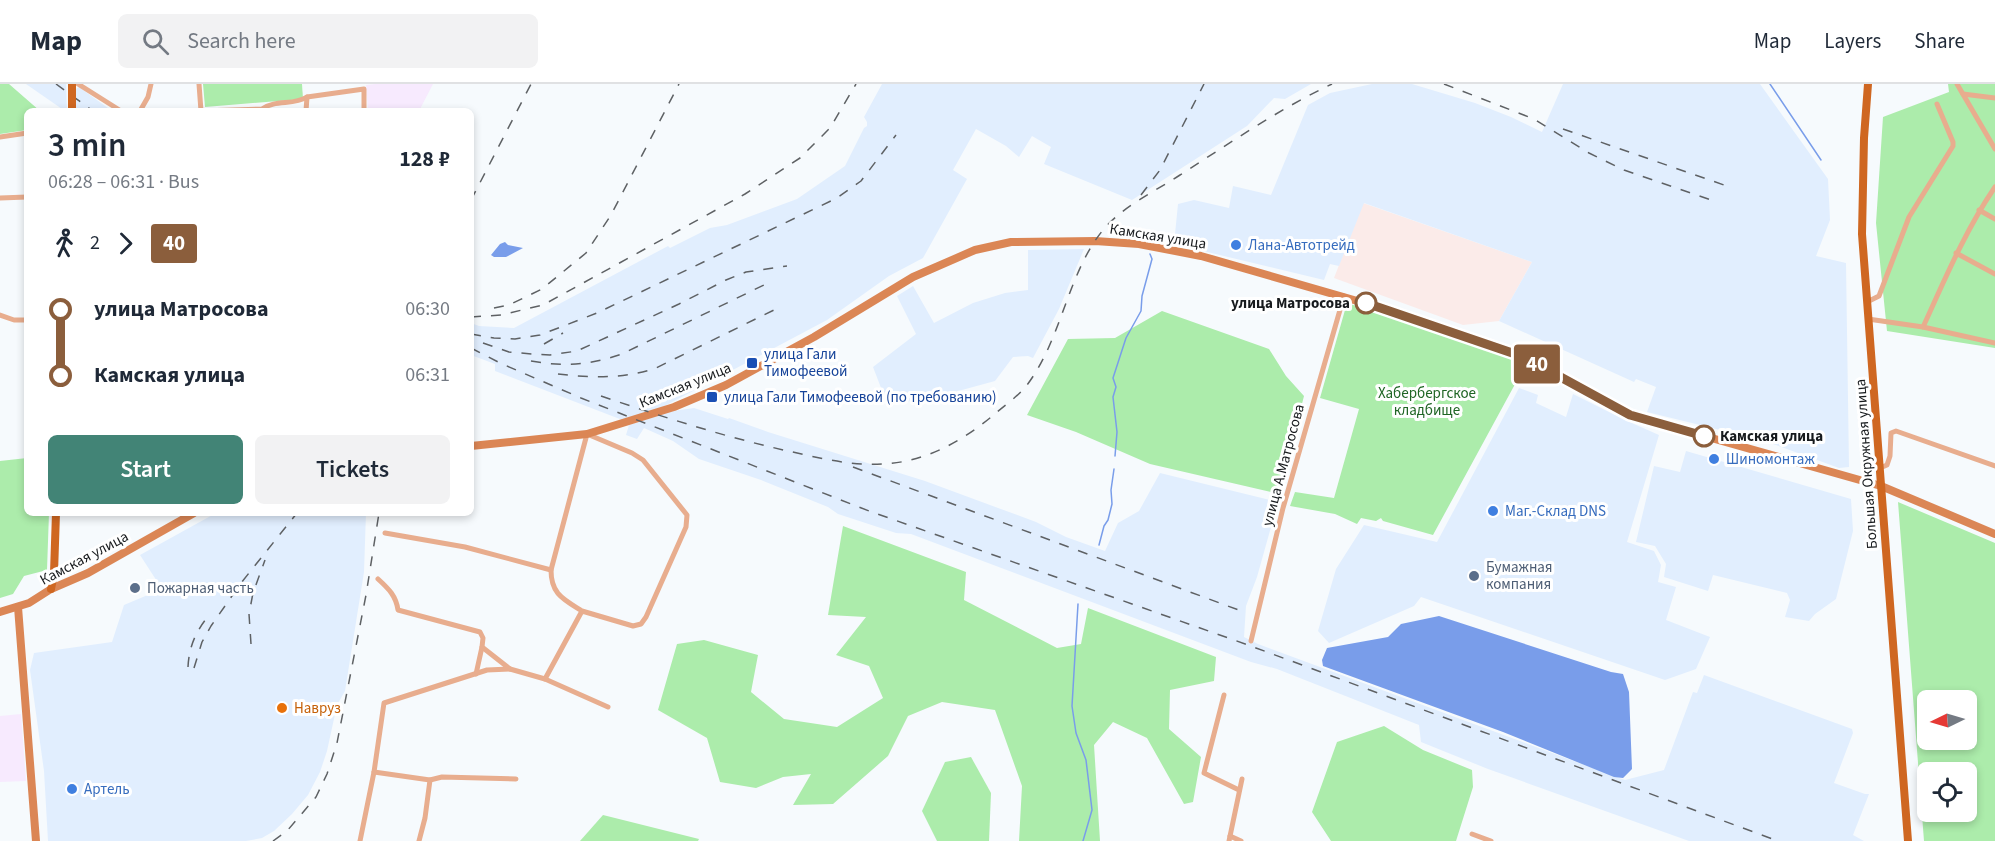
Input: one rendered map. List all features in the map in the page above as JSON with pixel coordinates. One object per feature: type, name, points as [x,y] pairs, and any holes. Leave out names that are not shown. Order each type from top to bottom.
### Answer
[{"type":"main road","points":[[72,84],[72,108]]},
{"type":"main road","name":"Большая Окружная улица","points":[[1868,84],[1864,138],[1862,234],[1908,841]]},
{"type":"main road","name":"Камская улица","points":[[474,446],[587,434],[657,414],[726,385],[824,332],[913,277],[975,250],[1011,242],[1049,240],[1138,244],[1201,256],[1399,313],[1524,357],[1630,415],[1881,486],[1995,534]]},
{"type":"main road","points":[[51,589],[54,573],[56,516]]},
{"type":"main road","name":"Камская улица","points":[[0,612],[18,608],[51,589],[88,573],[189,516]]},
{"type":"main road","points":[[18,608],[36,841]]},
{"type":"street","points":[[78,84],[116,108]]},
{"type":"street","points":[[142,108],[148,97],[151,84]]},
{"type":"street","points":[[199,84],[201,108]]},
{"type":"street","points":[[1957,84],[1995,149]]},
{"type":"street","points":[[263,108],[269,104],[301,101],[307,97],[364,89],[364,108]]},
{"type":"street","points":[[1963,94],[1995,98]]},
{"type":"street","points":[[306,108],[307,97]]},
{"type":"street","points":[[1867,302],[1879,296],[1909,216],[1953,146],[1937,104]]},
{"type":"street","points":[[0,137],[24,133]]},
{"type":"street","points":[[1923,327],[1956,253],[1979,210],[1995,187]]},
{"type":"street","points":[[0,198],[24,197]]},
{"type":"street","points":[[1979,210],[1995,219]]},
{"type":"street","points":[[1956,253],[1995,274]]},
{"type":"street","name":"улица А.Матросова","points":[[1251,641],[1283,508],[1344,296]]},
{"type":"street","points":[[0,315],[14,320],[24,320]]},
{"type":"street","points":[[1869,319],[1923,327],[1995,343]]},
{"type":"street","points":[[1880,468],[1887,465],[1892,433],[1896,431],[1995,466]]},
{"type":"street","points":[[587,434],[643,460],[687,515],[686,527],[641,624],[633,626],[582,610],[556,593],[551,581],[550,570],[587,434]]},
{"type":"street","points":[[385,532],[465,547],[550,570]]},
{"type":"street","points":[[378,579],[393,595],[398,610],[480,632],[483,638],[477,674]]},
{"type":"street","points":[[545,679],[582,610]]},
{"type":"street","points":[[482,647],[510,669]]},
{"type":"street","points":[[360,841],[374,772],[384,704],[487,670],[510,669],[545,679],[608,707]]},
{"type":"street","points":[[1224,695],[1204,773],[1239,790]]},
{"type":"street","points":[[374,772],[430,780],[442,777],[516,779]]},
{"type":"street","points":[[1241,841],[1229,838],[1242,779]]},
{"type":"street","points":[[419,841],[425,818],[430,780]]},
{"type":"street","points":[[1472,834],[1491,841]]},
{"type":"shaded area","points":[[26,84],[66,84],[67,108],[61,108]]},
{"type":"shaded area","points":[[433,84],[421,108],[368,108],[366,85]]},
{"type":"shaded area","points":[[882,84],[1311,84],[1285,99],[1274,98],[1247,126],[1132,200],[1044,164],[1051,147],[1032,136],[1019,157],[1006,146],[976,129],[953,170],[967,179],[923,258],[889,276],[827,320],[657,410],[625,421],[495,371],[495,364],[474,356],[474,324],[514,328],[668,246],[670,248],[710,228],[727,225],[797,199],[845,166],[867,126],[864,117]]},
{"type":"shaded area","points":[[1372,84],[1412,84],[1475,103],[1542,132],[1563,84],[1760,84],[1828,179],[1830,220],[1816,256],[1846,263],[1849,467],[1839,468],[1765,441],[1647,412],[1656,387],[1636,379],[1634,382],[1499,321],[1532,262],[1364,203],[1339,266],[1330,264],[1324,280],[1174,244],[1178,204],[1194,200],[1229,208],[1233,186],[1271,195],[1308,105],[1330,93]]},
{"type":"shaded area","points":[[79,87],[108,108],[76,108],[76,89]]},
{"type":"shaded area","points":[[1363,203],[1532,262],[1499,321],[1463,325],[1334,278]]},
{"type":"shaded area","points":[[1084,249],[1059,309],[1033,358],[1013,357],[995,381],[888,406],[873,367],[916,334],[897,296],[913,286],[934,323],[973,303],[1005,293],[1028,290],[1028,250]]},
{"type":"shaded area","points":[[1519,388],[1538,395],[1536,403],[1566,417],[1573,394],[1659,435],[1627,542],[1654,551],[1661,565],[1658,582],[1676,587],[1666,620],[1710,637],[1696,669],[1665,680],[1421,597],[1414,606],[1329,643],[1318,631],[1336,569],[1364,525],[1437,542]]},
{"type":"shaded area","points":[[694,408],[925,481],[1036,522],[1066,537],[1105,551],[1118,523],[1139,511],[1160,473],[1278,502],[1257,577],[1246,606],[1244,637],[1625,780],[1664,770],[1693,692],[1697,693],[1704,675],[1852,729],[1853,733],[1834,783],[1869,794],[1853,835],[1864,841],[1689,841],[1488,769],[1421,742],[1419,725],[1277,669],[1251,662],[911,534],[896,533],[838,514],[828,507],[761,480],[699,459],[673,441],[644,428],[637,439],[626,435],[629,425],[673,411]]},
{"type":"shaded area","points":[[1686,451],[1851,499],[1853,531],[1836,599],[1809,621],[1785,617],[1790,600],[1787,593],[1713,575],[1708,591],[1664,577],[1666,564],[1655,546],[1636,542],[1654,466],[1680,472]]},
{"type":"shaded area","points":[[211,516],[366,516],[364,572],[345,691],[337,705],[327,751],[320,772],[308,795],[274,831],[262,838],[246,841],[48,841],[44,771],[30,670],[34,653],[112,642],[124,605],[162,589],[140,555]]},
{"type":"shaded area","points":[[21,714],[26,781],[0,782],[0,716]]},
{"type":"green space","points":[[0,84],[9,84],[37,108],[24,108],[24,130],[0,134]]},
{"type":"green space","points":[[203,84],[302,84],[303,99],[205,107]]},
{"type":"green space","points":[[1948,84],[1995,84],[1995,348],[1887,331],[1876,223],[1883,117],[1949,92]]},
{"type":"green space","name":"Хабербергское кладбище","points":[[1347,303],[1522,360],[1517,369],[1520,375],[1433,535],[1383,521],[1381,518],[1376,521],[1361,518],[1357,524],[1335,514],[1290,506],[1295,492],[1334,498],[1359,409],[1320,398]]},
{"type":"green space","points":[[1162,311],[1269,349],[1286,376],[1304,396],[1279,494],[1150,464],[1076,432],[1027,415],[1068,339],[1115,338]]},
{"type":"green space","points":[[24,458],[24,516],[49,516],[47,570],[24,576],[13,594],[0,598],[0,461]]},
{"type":"green space","points":[[1898,502],[1995,543],[1995,841],[1924,841],[1923,822],[1977,822],[1977,762],[1918,762],[1917,750],[1977,750],[1977,690],[1917,690],[1917,750]]},
{"type":"green space","points":[[843,526],[966,572],[964,600],[1057,648],[1081,644],[1088,608],[1216,657],[1214,681],[1170,690],[1169,729],[1201,757],[1193,802],[1184,804],[1147,738],[1113,722],[1094,745],[1100,841],[1019,841],[1022,786],[995,710],[942,702],[908,716],[888,756],[833,804],[793,805],[811,774],[783,777],[756,788],[720,782],[707,738],[658,710],[677,644],[704,640],[758,655],[751,692],[784,719],[837,727],[883,698],[869,666],[836,655],[866,617],[828,615]]},
{"type":"green space","points":[[1384,726],[1423,750],[1472,770],[1473,787],[1456,841],[1331,841],[1312,812],[1337,742]]},
{"type":"green space","points":[[971,757],[991,793],[989,841],[937,841],[922,811],[945,762]]},
{"type":"green space","points":[[603,815],[699,839],[698,841],[580,841]]},
{"type":"water","points":[[505,242],[508,245],[523,248],[506,257],[491,255],[500,244]]},
{"type":"water","points":[[1439,616],[1623,674],[1629,692],[1632,769],[1623,778],[1614,777],[1503,732],[1323,666],[1322,660],[1327,648],[1388,637],[1401,624]]},
{"type":"waterway","points":[[1770,84],[1821,160]]},
{"type":"waterway","points":[[1115,456],[1117,432],[1113,397],[1116,387],[1113,378],[1126,338],[1141,311],[1142,296],[1152,259],[1150,254]]},
{"type":"waterway","points":[[1099,545],[1112,504],[1114,469]]},
{"type":"waterway","points":[[1078,604],[1072,706],[1076,733],[1086,760],[1092,810],[1083,841]]},
{"type":"railway","points":[[56,84],[89,108]]},
{"type":"railway","points":[[474,194],[531,84]]},
{"type":"railway","points":[[494,308],[509,305],[542,289],[586,253],[611,215],[679,84]]},
{"type":"railway","points":[[474,317],[501,315],[543,305],[745,194],[800,158],[830,128],[856,84]]},
{"type":"railway","points":[[1141,195],[1160,170],[1204,84]]},
{"type":"railway","points":[[601,396],[717,433],[835,461],[883,464],[930,454],[972,432],[1027,385],[1049,348],[1081,266],[1091,247],[1111,221],[1139,200],[1255,127],[1332,84]]},
{"type":"railway","points":[[1444,84],[1534,119],[1589,153],[1624,170],[1717,202]]},
{"type":"railway","points":[[1563,129],[1724,185]]},
{"type":"railway","points":[[474,335],[515,339],[540,335],[597,313],[837,198],[861,181],[896,135]]},
{"type":"railway","points":[[483,343],[509,352],[532,354],[550,355],[577,351],[726,280],[746,272],[787,266]]},
{"type":"railway","points":[[531,361],[577,364],[599,361],[622,354],[768,283]]},
{"type":"railway","points":[[558,374],[607,377],[644,372],[778,308]]},
{"type":"railway","points":[[544,344],[563,333]]},
{"type":"railway","points":[[474,350],[581,398],[869,511],[1248,645],[1778,841]]},
{"type":"railway","points":[[853,467],[1244,612]]},
{"type":"railway","points":[[194,668],[202,642],[211,626],[241,583],[295,516]]},
{"type":"railway","points":[[273,841],[287,831],[316,797],[327,774],[337,743],[366,595],[379,516]]},
{"type":"railway","points":[[251,644],[249,614],[253,593],[265,560]]},
{"type":"railway","points":[[188,667],[195,638],[211,613]]},
{"type":"bus line","name":"40","points":[[1366,303],[1524,357],[1630,415],[1704,436]]},
{"type":"place","name":"Лана-Автотрейд","points":[[1236,245]]},
{"type":"place","name":"улица Матросова","points":[[1366,303]]},
{"type":"place","name":"улица Гали Тимофеевой","points":[[752,363]]},
{"type":"place","name":"улица Гали Тимофеевой (по требованию)","points":[[712,397]]},
{"type":"place","name":"Камская улица","points":[[1704,436]]},
{"type":"place","name":"Шиномонтаж","points":[[1714,459]]},
{"type":"place","name":"Маг.-Склад DNS","points":[[1493,511]]},
{"type":"place","name":"Бумажная компания","points":[[1474,576]]},
{"type":"place","name":"Пожарная часть","points":[[135,588]]},
{"type":"place","name":"Навруз","points":[[282,708]]},
{"type":"place","name":"Артель","points":[[72,789]]}]
